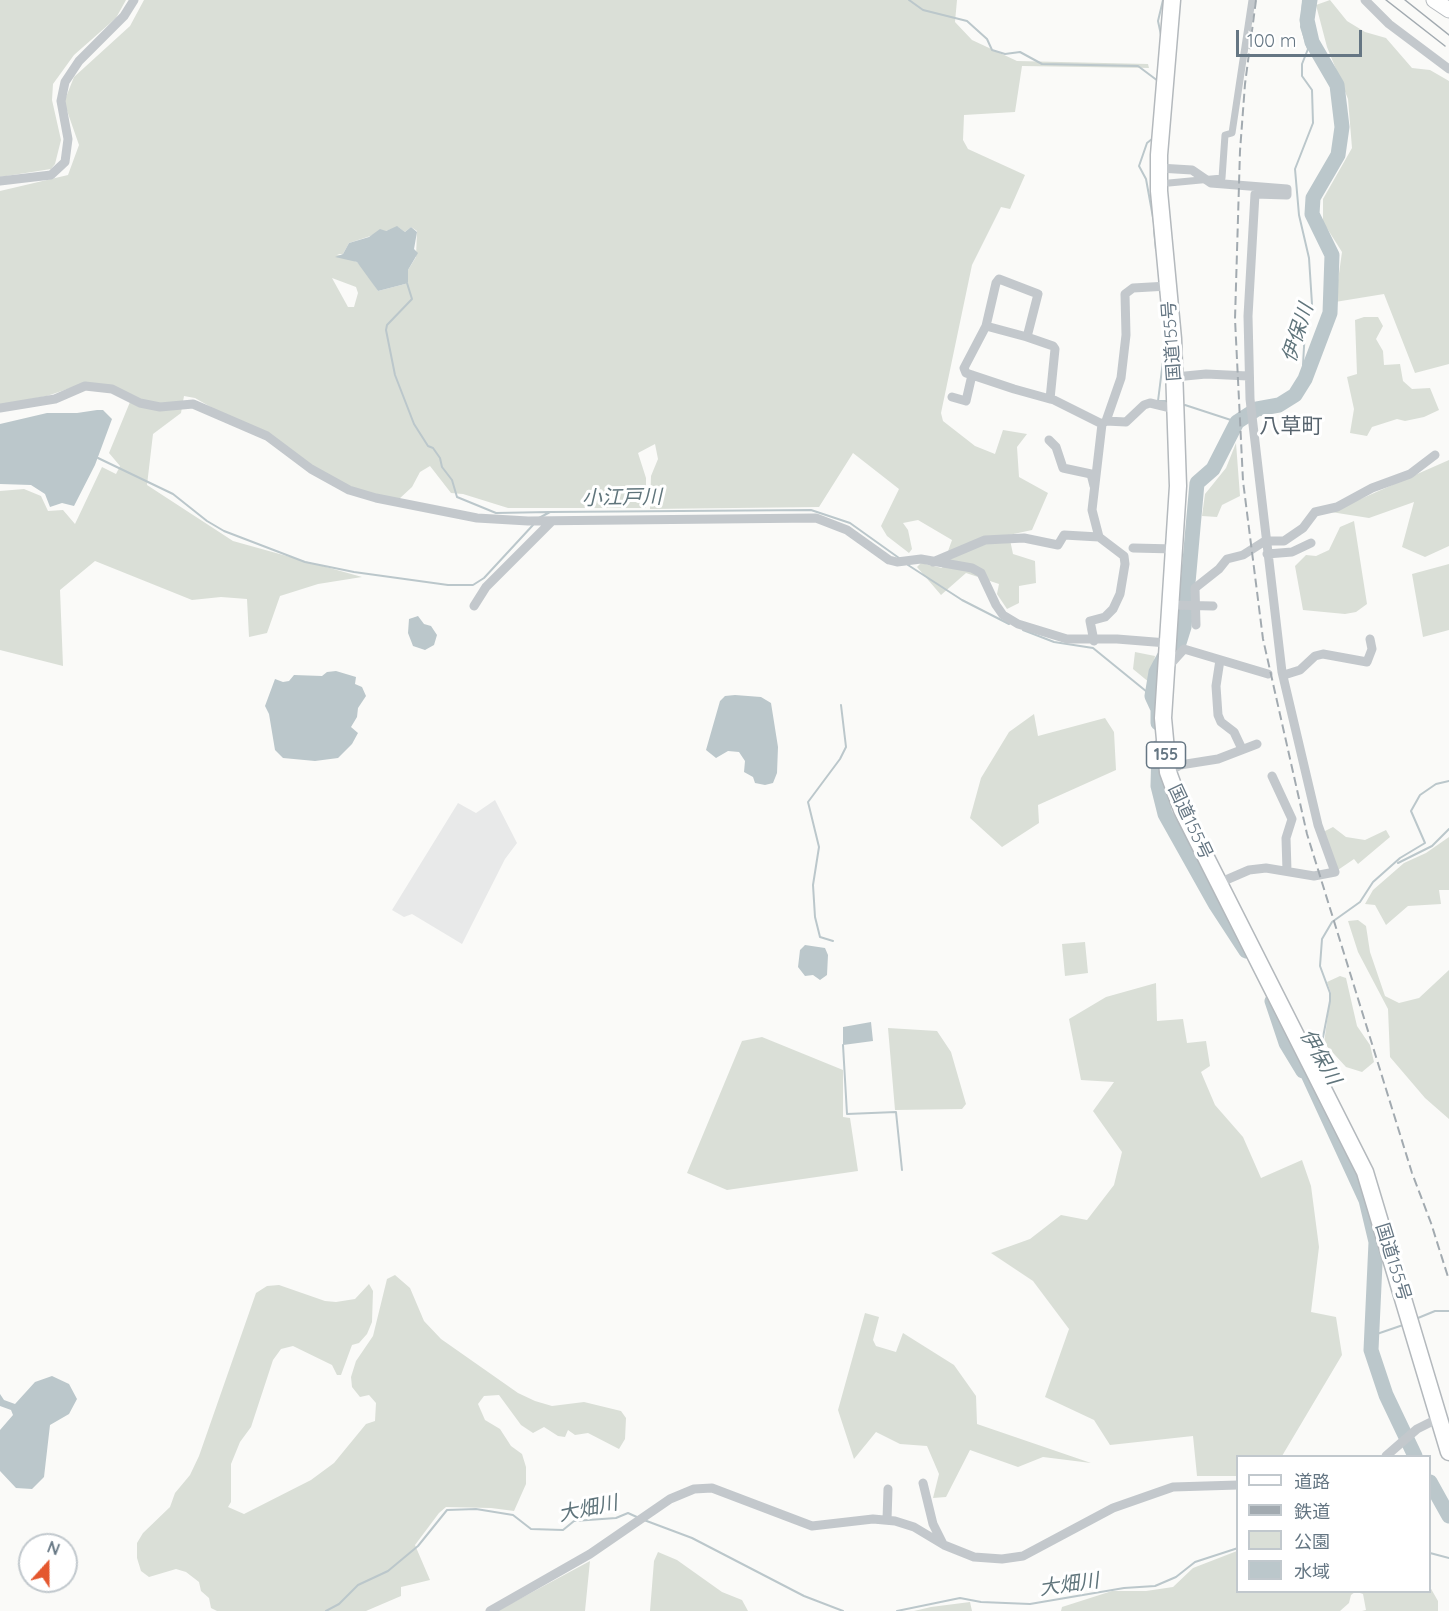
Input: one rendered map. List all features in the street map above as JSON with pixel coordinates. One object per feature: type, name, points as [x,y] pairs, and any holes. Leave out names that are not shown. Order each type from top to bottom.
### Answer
[{"type":"highway","name":"国道155号","points":[[1172,0],[1159,168],[1163,286],[1175,376],[1178,486],[1175,549],[1184,604],[1167,643],[1163,718],[1168,772],[1182,810],[1365,1172],[1398,1277],[1437,1419],[1449,1452]]},
{"type":"main road","points":[[1434,0],[1449,10]]},
{"type":"street","points":[[0,181],[51,175],[65,162],[68,139],[60,101],[65,82],[79,61],[124,16],[134,0]]},
{"type":"street","points":[[1169,183],[1176,181],[1198,183],[1203,179],[1222,178],[1225,135],[1232,133],[1252,0]]},
{"type":"street","points":[[1365,0],[1389,24],[1449,69]]},
{"type":"street","points":[[1159,168],[1192,170],[1203,179],[1226,186],[1287,189],[1287,195],[1255,194],[1248,316],[1250,405],[1257,476],[1261,481],[1265,541],[1284,675],[1318,825],[1335,872],[1314,876],[1257,869],[1219,883]]},
{"type":"street","points":[[1028,337],[1038,294],[999,279],[996,283],[986,326],[964,368],[972,375],[1050,399],[1104,422],[1126,422],[1149,403],[1176,409]]},
{"type":"street","points":[[1099,537],[1092,510],[1094,489],[1104,422],[1121,378],[1126,335],[1125,294],[1133,288],[1163,286]]},
{"type":"street","points":[[986,326],[1053,345],[1055,349],[1050,399]]},
{"type":"street","points":[[1175,376],[1206,374],[1248,376]]},
{"type":"street","points":[[952,398],[966,401],[972,375]]},
{"type":"street","points":[[0,408],[55,399],[85,386],[112,389],[140,403],[160,407],[193,404],[267,436],[333,482],[361,494],[477,518],[528,521],[816,518],[847,530],[889,560],[933,562],[972,568],[981,573],[1003,615],[1018,624],[1067,639],[1094,641],[1117,639],[1167,643]]},
{"type":"street","points":[[1049,440],[1056,447],[1063,468],[1091,474],[1094,489]]},
{"type":"street","points":[[1184,604],[1197,585],[1220,568],[1227,559],[1243,555],[1265,541],[1284,541],[1303,528],[1316,512],[1337,507],[1372,488],[1410,474],[1435,455]]},
{"type":"street","points":[[474,606],[486,587],[548,521]]},
{"type":"street","points":[[933,562],[985,540],[1024,538],[1058,545],[1064,535],[1099,537],[1124,556],[1125,564],[1120,594],[1113,609],[1106,617],[1090,621],[1094,641]]},
{"type":"street","points":[[1267,554],[1292,552],[1311,543]]},
{"type":"street","points":[[1133,548],[1175,549]]},
{"type":"street","points":[[1184,604],[1213,606]]},
{"type":"street","points":[[1184,604],[1198,616],[1196,625]]},
{"type":"street","points":[[1284,675],[1300,670],[1315,656],[1323,654],[1367,662],[1372,649],[1370,639]]},
{"type":"street","points":[[1165,669],[1184,649],[1268,674]]},
{"type":"street","points":[[1220,660],[1216,686],[1218,715],[1221,722],[1234,732],[1242,749]]},
{"type":"street","points":[[1168,772],[1180,765],[1218,759],[1257,744]]},
{"type":"street","points":[[1272,776],[1292,819],[1286,838],[1287,871]]},
{"type":"street","points":[[1387,1455],[1400,1441],[1437,1419]]},
{"type":"street","points":[[923,1483],[933,1524],[943,1544]]},
{"type":"street","points":[[490,1611],[590,1554],[670,1499],[694,1489],[712,1488],[812,1526],[873,1519],[914,1527],[943,1544],[986,1559],[1023,1556],[1113,1508],[1173,1487],[1236,1485]]},
{"type":"street","points":[[887,1521],[888,1489]]},
{"type":"shaded area","points":[[495,800],[517,843],[505,859],[462,944],[412,914],[404,917],[392,910],[458,803],[476,813]]},
{"type":"green space","points":[[0,0],[126,0],[116,18],[74,55],[53,84],[52,100],[61,140],[55,164],[51,169],[0,177]]},
{"type":"green space","points":[[144,0],[957,0],[955,22],[972,40],[1017,61],[1148,64],[1149,68],[1022,66],[1015,112],[964,115],[963,140],[968,149],[1025,175],[1010,209],[1001,207],[972,265],[941,413],[943,421],[975,446],[995,454],[1003,430],[1027,434],[1017,447],[1019,477],[1048,493],[1032,530],[1009,535],[1013,554],[1035,561],[1036,583],[1019,586],[1019,603],[1007,609],[997,594],[999,584],[966,573],[941,595],[917,567],[921,563],[942,568],[952,540],[918,520],[903,523],[908,530],[912,549],[909,553],[887,536],[881,526],[899,489],[853,453],[819,507],[650,509],[651,476],[658,459],[655,444],[638,453],[646,478],[646,508],[508,508],[463,494],[451,493],[430,466],[420,472],[412,487],[398,500],[352,488],[195,398],[184,396],[181,413],[153,434],[147,485],[233,541],[362,577],[318,584],[280,596],[267,633],[249,637],[247,599],[221,597],[192,600],[95,561],[60,590],[63,666],[0,650],[0,491],[24,489],[41,496],[48,511],[63,510],[75,524],[102,467],[116,474],[120,466],[109,453],[130,402],[140,399],[111,386],[85,383],[47,396],[0,405],[0,191],[68,175],[79,145],[64,102],[74,77],[130,26]],"holes":[[[398,227],[405,232],[411,227],[417,231],[416,257],[408,270],[405,284],[378,291],[357,262],[337,254],[343,254],[349,243]],[[332,278],[356,287],[358,293],[354,307],[348,307]]]},
{"type":"green space","points":[[1330,0],[1347,21],[1365,32],[1386,38],[1412,68],[1430,70],[1449,81],[1449,364],[1415,373],[1384,294],[1335,302],[1342,252],[1323,222],[1323,199],[1352,148],[1348,99],[1327,47],[1316,5]]},
{"type":"green space","points":[[1364,317],[1378,317],[1383,326],[1376,339],[1383,351],[1384,365],[1400,364],[1403,381],[1412,389],[1430,388],[1439,410],[1424,417],[1405,421],[1397,419],[1372,427],[1367,436],[1350,433],[1354,409],[1347,377],[1357,374],[1355,320]]},
{"type":"green space","points":[[1236,443],[1240,496],[1222,505],[1217,517],[1202,516],[1205,494],[1226,468]]},
{"type":"green space","points":[[1449,460],[1449,546],[1425,557],[1402,547],[1414,502],[1369,518],[1331,512]]},
{"type":"green space","points":[[1354,521],[1367,604],[1356,612],[1345,614],[1303,610],[1295,566],[1306,555],[1316,556],[1329,550],[1340,527]]},
{"type":"green space","points":[[1449,564],[1449,630],[1423,637],[1412,574]]},
{"type":"green space","points":[[1135,652],[1155,656],[1150,683],[1133,669]]},
{"type":"green space","points":[[1034,714],[1038,736],[1105,718],[1114,732],[1116,770],[1038,805],[1039,823],[1002,847],[970,818],[981,778],[1009,732]]},
{"type":"green space","points":[[1333,827],[1346,837],[1365,840],[1386,830],[1390,837],[1358,864],[1354,859],[1335,872],[1321,833]]},
{"type":"green space","points":[[1449,837],[1449,890],[1439,890],[1441,904],[1408,906],[1386,925],[1375,905],[1365,904],[1373,890],[1404,863],[1426,853]]},
{"type":"green space","points":[[1358,920],[1366,926],[1370,952],[1385,996],[1399,1003],[1419,998],[1449,970],[1449,1119],[1425,1098],[1390,1057],[1388,1009],[1358,952],[1348,921]]},
{"type":"green space","points":[[1085,942],[1088,973],[1065,976],[1062,944]]},
{"type":"green space","points":[[1340,976],[1346,978],[1357,1026],[1370,1045],[1374,1062],[1362,1072],[1346,1067],[1324,1043],[1331,993],[1327,982]]},
{"type":"green space","points":[[1156,983],[1157,1021],[1183,1019],[1187,1043],[1206,1041],[1210,1066],[1201,1072],[1215,1105],[1243,1137],[1261,1178],[1302,1160],[1311,1186],[1319,1247],[1311,1312],[1336,1317],[1342,1355],[1283,1455],[1236,1455],[1236,1476],[1197,1476],[1193,1436],[1110,1445],[1094,1420],[1045,1397],[1069,1329],[1033,1281],[991,1253],[1030,1239],[1061,1215],[1087,1220],[1114,1185],[1122,1152],[1093,1111],[1114,1082],[1081,1080],[1069,1019],[1106,997]]},
{"type":"green space","points":[[888,1028],[937,1031],[951,1052],[966,1104],[962,1109],[895,1110]]},
{"type":"green space","points":[[762,1037],[843,1070],[843,1117],[850,1118],[858,1171],[727,1190],[687,1173],[742,1041]]},
{"type":"green space","points":[[395,1275],[410,1288],[424,1321],[441,1339],[518,1393],[552,1406],[584,1402],[621,1411],[626,1418],[625,1439],[619,1449],[588,1433],[575,1435],[568,1430],[565,1437],[558,1436],[544,1427],[533,1433],[521,1425],[499,1395],[484,1396],[478,1404],[485,1420],[500,1429],[511,1446],[522,1454],[526,1467],[526,1484],[514,1511],[446,1507],[415,1545],[430,1580],[401,1587],[401,1596],[366,1611],[217,1611],[211,1608],[209,1598],[201,1591],[199,1582],[186,1572],[176,1569],[149,1577],[141,1571],[137,1558],[137,1543],[143,1533],[170,1507],[175,1493],[190,1475],[199,1456],[256,1293],[267,1286],[279,1285],[325,1301],[336,1302],[355,1299],[369,1284],[373,1291],[372,1322],[367,1334],[359,1343],[352,1345],[341,1375],[337,1375],[332,1365],[293,1346],[281,1349],[273,1360],[251,1427],[240,1442],[231,1464],[231,1502],[228,1507],[244,1514],[311,1480],[334,1463],[366,1424],[375,1421],[376,1403],[369,1395],[360,1397],[352,1387],[351,1377],[356,1361],[373,1336],[387,1279]]},
{"type":"green space","points":[[865,1313],[879,1317],[873,1340],[876,1346],[896,1352],[903,1333],[954,1365],[976,1396],[977,1424],[1091,1463],[1043,1457],[1018,1467],[970,1450],[946,1497],[933,1498],[939,1474],[927,1446],[900,1444],[876,1432],[854,1459],[838,1410]]},
{"type":"green space","points":[[1236,1551],[1236,1593],[1354,1593],[1349,1603],[1340,1611],[1061,1611],[1062,1607],[1112,1591],[1146,1591],[1173,1587],[1193,1568]]},
{"type":"green space","points":[[658,1552],[677,1560],[722,1592],[742,1600],[748,1611],[650,1611],[654,1561]]},
{"type":"green space","points":[[590,1561],[585,1611],[498,1611],[512,1603]]},
{"type":"green space","points":[[1431,1589],[1438,1601],[1438,1611],[1362,1611],[1366,1610],[1363,1594],[1360,1593],[1431,1593]]},
{"type":"green space","points":[[970,1602],[972,1611],[914,1611],[931,1607]]},
{"type":"water","points":[[397,226],[405,232],[411,227],[417,232],[414,249],[418,253],[408,270],[408,282],[405,284],[378,291],[357,262],[335,257],[343,254],[349,243],[369,237],[380,229],[386,231]]},
{"type":"water","points":[[103,410],[112,419],[95,465],[74,506],[62,503],[50,507],[45,494],[31,485],[0,484],[0,424],[47,413]]},
{"type":"water","points":[[418,616],[424,624],[431,626],[437,635],[434,645],[425,650],[413,646],[408,633],[409,619]]},
{"type":"water","points":[[336,671],[356,677],[355,684],[362,687],[366,696],[358,708],[357,717],[351,727],[358,733],[352,744],[338,758],[315,761],[283,758],[275,750],[269,714],[265,706],[275,679],[283,682],[289,681],[294,675],[322,676],[327,672]]},
{"type":"water","points":[[725,696],[761,697],[771,703],[778,747],[777,773],[773,783],[765,785],[755,783],[753,777],[744,772],[745,761],[739,752],[728,751],[716,758],[706,750],[720,701]]},
{"type":"water","points":[[805,945],[825,948],[828,955],[827,975],[820,980],[813,975],[805,976],[798,967],[800,950]]},
{"type":"water","points":[[871,1022],[873,1041],[843,1045],[843,1027]]},
{"type":"water","points":[[52,1376],[69,1384],[77,1399],[69,1414],[50,1425],[44,1477],[32,1489],[16,1488],[0,1471],[0,1430],[13,1415],[11,1410],[0,1406],[0,1394],[4,1400],[15,1404],[35,1382]]},
{"type":"waterway","points":[[909,0],[923,10],[967,21],[987,39],[992,50],[1005,54],[1020,52],[1042,64],[1138,66],[1158,81]]},
{"type":"waterway","points":[[1161,35],[1158,21],[1163,0]]},
{"type":"waterway","points":[[1303,0],[1301,27],[1308,49],[1302,64],[1302,76],[1312,90],[1313,123],[1295,169],[1299,215],[1309,258],[1312,304],[1305,329],[1303,365]]},
{"type":"waterway","name":"伊保川","points":[[1179,643],[1184,627],[1197,483],[1213,469],[1237,422],[1257,409],[1279,405],[1295,395],[1305,379],[1330,313],[1332,255],[1312,214],[1313,198],[1338,155],[1342,127],[1337,85],[1312,42],[1307,20],[1310,0]]},
{"type":"waterway","points":[[1152,139],[1147,143],[1139,166],[1146,179],[1154,223]]},
{"type":"waterway","points":[[1154,229],[1156,250]]},
{"type":"waterway","points":[[407,283],[412,299],[387,325],[386,330],[395,375],[414,424],[428,446],[433,448],[440,458],[442,467],[452,480],[457,497],[496,513],[549,512]]},
{"type":"waterway","points":[[1165,345],[1158,401],[1168,401]]},
{"type":"waterway","points":[[1185,405],[1237,422]]},
{"type":"waterway","name":"小江戸川","points":[[98,458],[173,494],[207,521],[224,531],[305,562],[354,572],[448,585],[473,585],[484,578],[533,525]]},
{"type":"waterway","name":"小江戸川","points":[[539,518],[550,512],[811,510],[850,523],[899,558]]},
{"type":"waterway","name":"小江戸川","points":[[908,565],[962,600],[1009,624]]},
{"type":"waterway","name":"小江戸川","points":[[1023,630],[1054,642],[1093,648],[1152,696]]},
{"type":"waterway","name":"伊保川","points":[[1158,723],[1158,709],[1152,696],[1156,672],[1164,657]]},
{"type":"waterway","points":[[833,941],[820,937],[815,917],[813,885],[819,847],[808,802],[840,759],[846,747],[841,705]]},
{"type":"waterway","name":"伊保川","points":[[1159,747],[1158,786],[1165,814],[1216,905],[1246,951]]},
{"type":"waterway","points":[[1319,1058],[1330,1001],[1330,993],[1320,966],[1322,939],[1332,922],[1360,902],[1373,882],[1400,858],[1425,843],[1411,811],[1420,795],[1436,784],[1449,781]]},
{"type":"waterway","points":[[1398,863],[1432,846],[1449,829]]},
{"type":"waterway","name":"伊保川","points":[[1272,1001],[1286,1043],[1303,1071],[1307,1072],[1366,1200],[1376,1242],[1371,1350],[1386,1395],[1415,1455]]},
{"type":"waterway","points":[[843,1045],[847,1114],[896,1112],[902,1170]]},
{"type":"waterway","points":[[1418,1318],[1435,1311],[1449,1311]]},
{"type":"waterway","points":[[1371,1336],[1403,1325]]},
{"type":"waterway","name":"伊保川","points":[[1431,1484],[1449,1516]]},
{"type":"waterway","name":"大畑川","points":[[326,1611],[339,1604],[358,1585],[388,1571],[418,1546],[447,1510],[476,1509],[513,1515],[531,1529],[563,1530],[574,1521],[616,1518],[628,1513],[639,1518]]},
{"type":"waterway","name":"大畑川","points":[[644,1520],[692,1538],[804,1596],[843,1611]]},
{"type":"waterway","name":"大畑川","points":[[897,1611],[960,1598],[981,1602],[1030,1604],[1124,1588],[1155,1586],[1176,1577],[1195,1562],[1236,1549]]},
{"type":"waterway","name":"大畑川","points":[[1431,1553],[1449,1558]]},
{"type":"tram line","points":[[1386,0],[1445,46]]},
{"type":"tram line","points":[[1405,0],[1449,35]]},
{"type":"railway","points":[[1256,0],[1245,84],[1240,151],[1235,319],[1243,481],[1263,639],[1307,834],[1412,1173],[1449,1280]]},
{"type":"district","name":"八草町","points":[[1291,427]]}]
